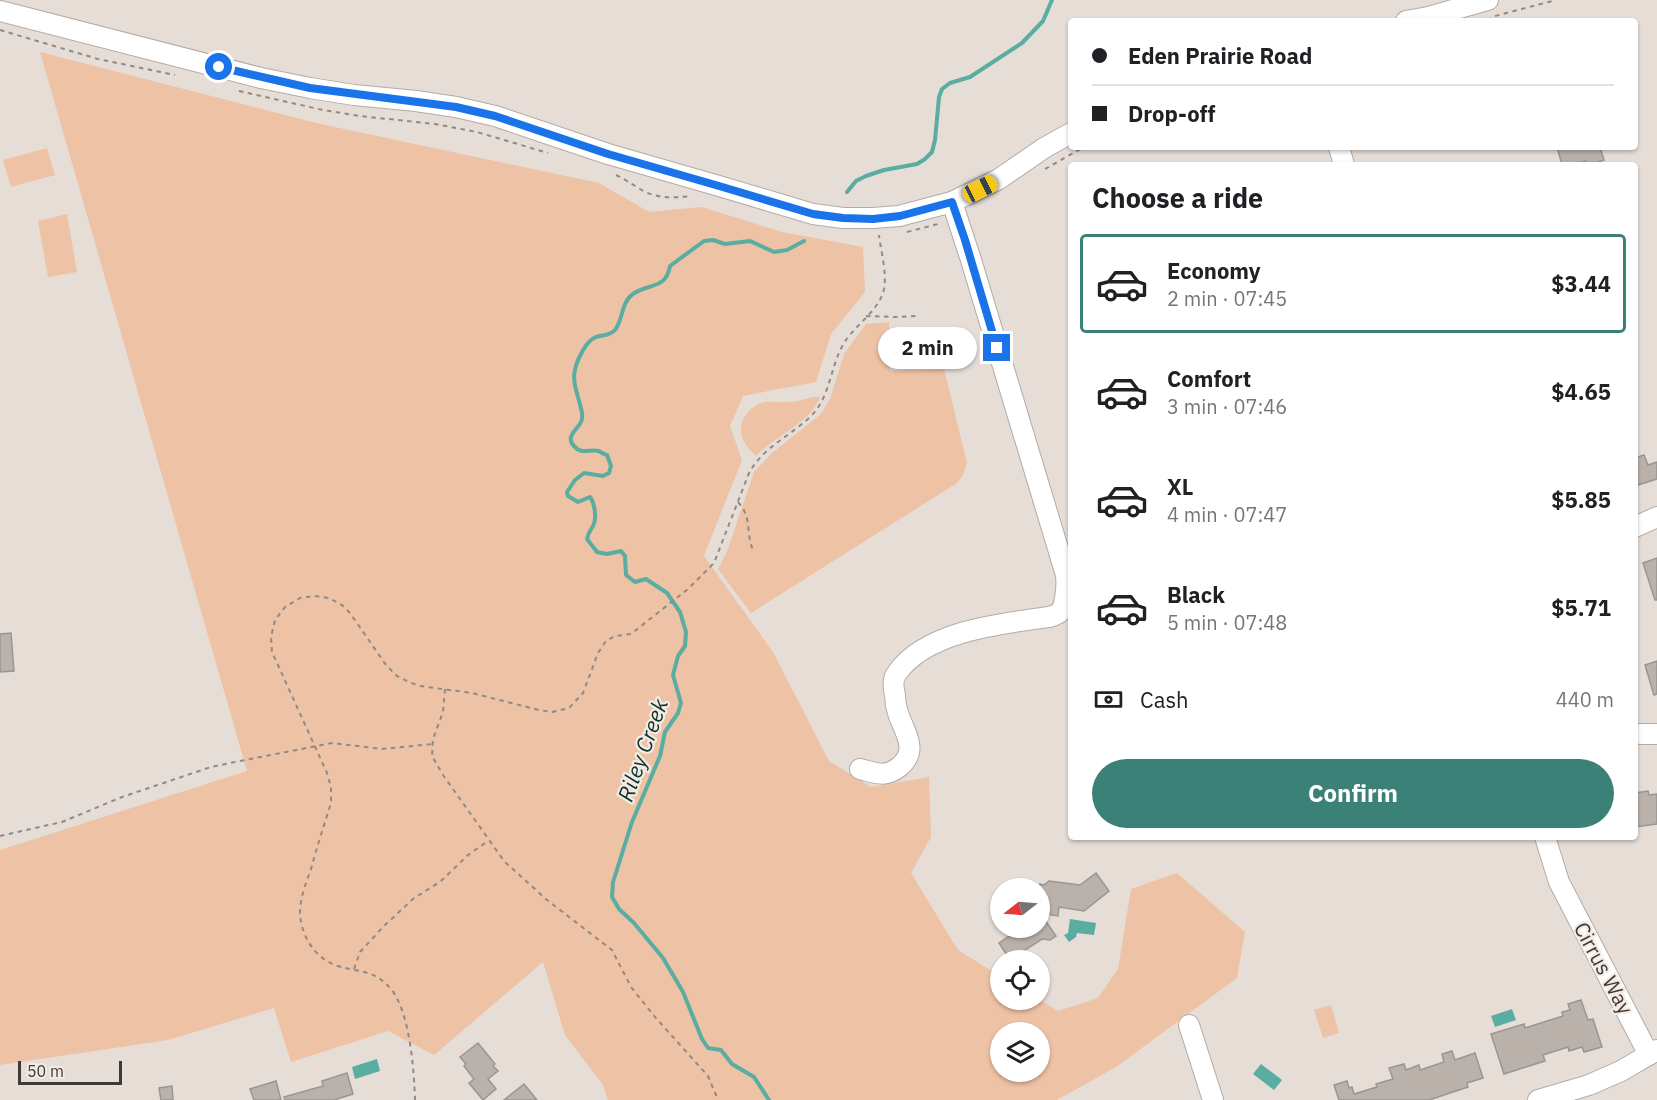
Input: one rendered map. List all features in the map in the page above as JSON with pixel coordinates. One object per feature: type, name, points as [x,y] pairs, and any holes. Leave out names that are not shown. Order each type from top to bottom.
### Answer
[{"type":"street","points":[[1422,18],[1491,8]]},
{"type":"street","points":[[0,11],[281,82],[354,95],[456,107],[495,116],[608,154],[813,214],[843,218],[873,219],[900,216],[952,202],[999,179],[1068,135]]},
{"type":"street","points":[[860,769],[883,774],[890,773],[906,761],[909,739],[897,711],[893,684],[896,674],[909,660],[927,647],[975,628],[1058,614],[1062,609],[1067,586],[1066,575],[952,202]]},
{"type":"street","points":[[1638,525],[1657,517]]},
{"type":"street","name":"Cirrus Way","points":[[1546,840],[1557,876],[1653,1053]]},
{"type":"street","points":[[1190,1025],[1212,1100]]},
{"type":"street","points":[[1544,1099],[1589,1085],[1653,1053]]},
{"type":"path","points":[[1491,8],[1556,0]]},
{"type":"path","points":[[415,1100],[414,1064],[404,1016],[392,990],[376,975],[336,966],[316,953],[302,927],[300,910],[303,893],[331,802],[331,787],[327,773],[272,652],[271,637],[275,620],[285,607],[300,598],[315,596],[329,598],[342,605],[350,613],[386,665],[398,676],[420,686],[472,693],[552,712],[569,708],[583,693],[598,653],[606,641],[615,636],[631,634],[652,619],[688,589],[714,563],[755,461],[806,421],[824,400],[845,341],[880,299],[884,288],[885,274],[879,235]]},
{"type":"path","points":[[866,316],[916,316]]},
{"type":"path","points":[[738,502],[747,514],[748,534],[753,550]]},
{"type":"path","points":[[445,689],[443,712],[432,744],[432,756],[443,775],[504,861],[547,900],[612,950],[631,987],[708,1076],[718,1100]]},
{"type":"path","points":[[0,836],[62,822],[122,797],[211,767],[332,743],[382,749],[432,744]]},
{"type":"path","points":[[354,969],[360,952],[384,926],[413,899],[441,880],[468,855],[489,840]]},
{"type":"shaded area","points":[[40,52],[316,123],[599,183],[649,212],[702,207],[782,232],[863,247],[865,292],[831,334],[816,382],[743,396],[730,426],[742,460],[704,556],[773,652],[829,761],[871,787],[929,777],[931,837],[911,873],[958,950],[990,970],[990,1010],[1050,1010],[1050,1006],[1058,1011],[1098,998],[1118,969],[1131,889],[1177,873],[1245,932],[1237,978],[1116,1067],[1057,1100],[608,1100],[603,1085],[565,1035],[543,962],[434,1055],[388,1031],[291,1062],[274,1008],[168,1040],[0,1065],[0,850],[247,771]]},
{"type":"shaded area","points":[[47,148],[55,175],[11,187],[3,160]]},
{"type":"shaded area","points":[[67,214],[77,272],[48,277],[38,221]]},
{"type":"shaded area","points":[[889,322],[890,371],[944,369],[967,463],[963,475],[957,483],[751,613],[718,569],[728,549],[754,472],[772,453],[821,414],[830,399],[844,354],[866,324]]},
{"type":"shaded area","points":[[820,397],[809,414],[756,456],[746,445],[742,437],[741,425],[746,415],[755,406],[766,402],[792,402]]},
{"type":"shaded area","points":[[1331,1005],[1339,1033],[1323,1038],[1314,1010]]},
{"type":"water","points":[[1070,919],[1096,923],[1094,935],[1077,933],[1076,937],[1069,942],[1064,935],[1068,933]]},
{"type":"water","points":[[1512,1009],[1516,1020],[1495,1027],[1491,1016]]},
{"type":"water","points":[[377,1059],[380,1071],[355,1079],[352,1067]]},
{"type":"water","points":[[1261,1064],[1282,1080],[1274,1090],[1253,1074]]},
{"type":"building","points":[[1558,150],[1601,150],[1604,160],[1598,162],[1561,162]]},
{"type":"building","points":[[1644,455],[1648,465],[1657,462],[1657,479],[1638,485],[1638,457]]},
{"type":"building","points":[[1657,558],[1657,600],[1655,600],[1643,563]]},
{"type":"building","points":[[11,633],[14,671],[1,672],[0,634]]},
{"type":"building","points":[[1657,661],[1657,694],[1654,695],[1645,665]]},
{"type":"building","points":[[1648,791],[1649,795],[1657,794],[1657,824],[1638,827],[1638,793]]},
{"type":"building","points":[[1096,873],[1109,891],[1084,911],[1059,907],[1058,916],[1050,915],[1050,881],[1080,885]]},
{"type":"building","points":[[1050,927],[1056,936],[1050,940],[1042,939],[1025,950],[1004,950],[999,943],[1006,938],[1050,938]]},
{"type":"building","points":[[1581,1000],[1588,1020],[1593,1019],[1602,1047],[1584,1052],[1582,1047],[1569,1051],[1568,1047],[1543,1055],[1545,1061],[1504,1074],[1491,1034],[1524,1024],[1525,1028],[1563,1016],[1562,1012],[1570,1010],[1568,1004]]},
{"type":"building","points":[[478,1043],[498,1071],[488,1079],[496,1089],[483,1100],[469,1083],[474,1079],[460,1057]]},
{"type":"building","points":[[1452,1051],[1455,1060],[1475,1053],[1483,1078],[1467,1083],[1468,1087],[1429,1100],[1339,1100],[1334,1085],[1347,1081],[1354,1094],[1393,1079],[1389,1068],[1404,1064],[1406,1070],[1419,1065],[1420,1070],[1444,1062],[1442,1054]]},
{"type":"building","points":[[347,1073],[353,1094],[334,1100],[285,1100],[284,1097],[323,1086],[322,1081]]},
{"type":"building","points":[[276,1081],[281,1100],[254,1100],[250,1089]]},
{"type":"building","points":[[524,1084],[537,1100],[504,1100]]},
{"type":"building","points":[[172,1086],[173,1100],[161,1100],[159,1088]]},
{"type":"waterway","name":"Riley Creek","points":[[847,192],[856,181],[866,176],[917,164],[925,159],[932,152],[935,140],[939,97],[942,89],[950,83],[970,77],[1022,43],[1043,21],[1052,0]]},
{"type":"waterway","name":"Riley Creek","points":[[769,1100],[754,1077],[732,1064],[721,1050],[708,1048],[702,1039],[683,992],[663,958],[634,923],[619,909],[612,897],[613,882],[632,822],[660,756],[665,732],[678,713],[681,703],[673,675],[678,656],[685,646],[686,632],[680,612],[667,593],[646,579],[635,582],[626,575],[625,556],[621,551],[607,554],[597,552],[587,539],[595,520],[592,500],[590,497],[578,502],[568,496],[567,492],[575,480],[584,473],[603,476],[609,473],[611,466],[607,455],[599,451],[579,450],[571,442],[571,437],[582,417],[574,376],[577,361],[590,341],[615,330],[629,297],[660,283],[668,274],[670,266],[704,241],[713,240],[725,244],[750,241],[774,252],[787,250],[804,241]]},
{"type":"route","points":[[219,67],[310,88],[456,107],[495,116],[608,154],[813,214],[873,219],[900,216],[952,202],[997,348]]}]
